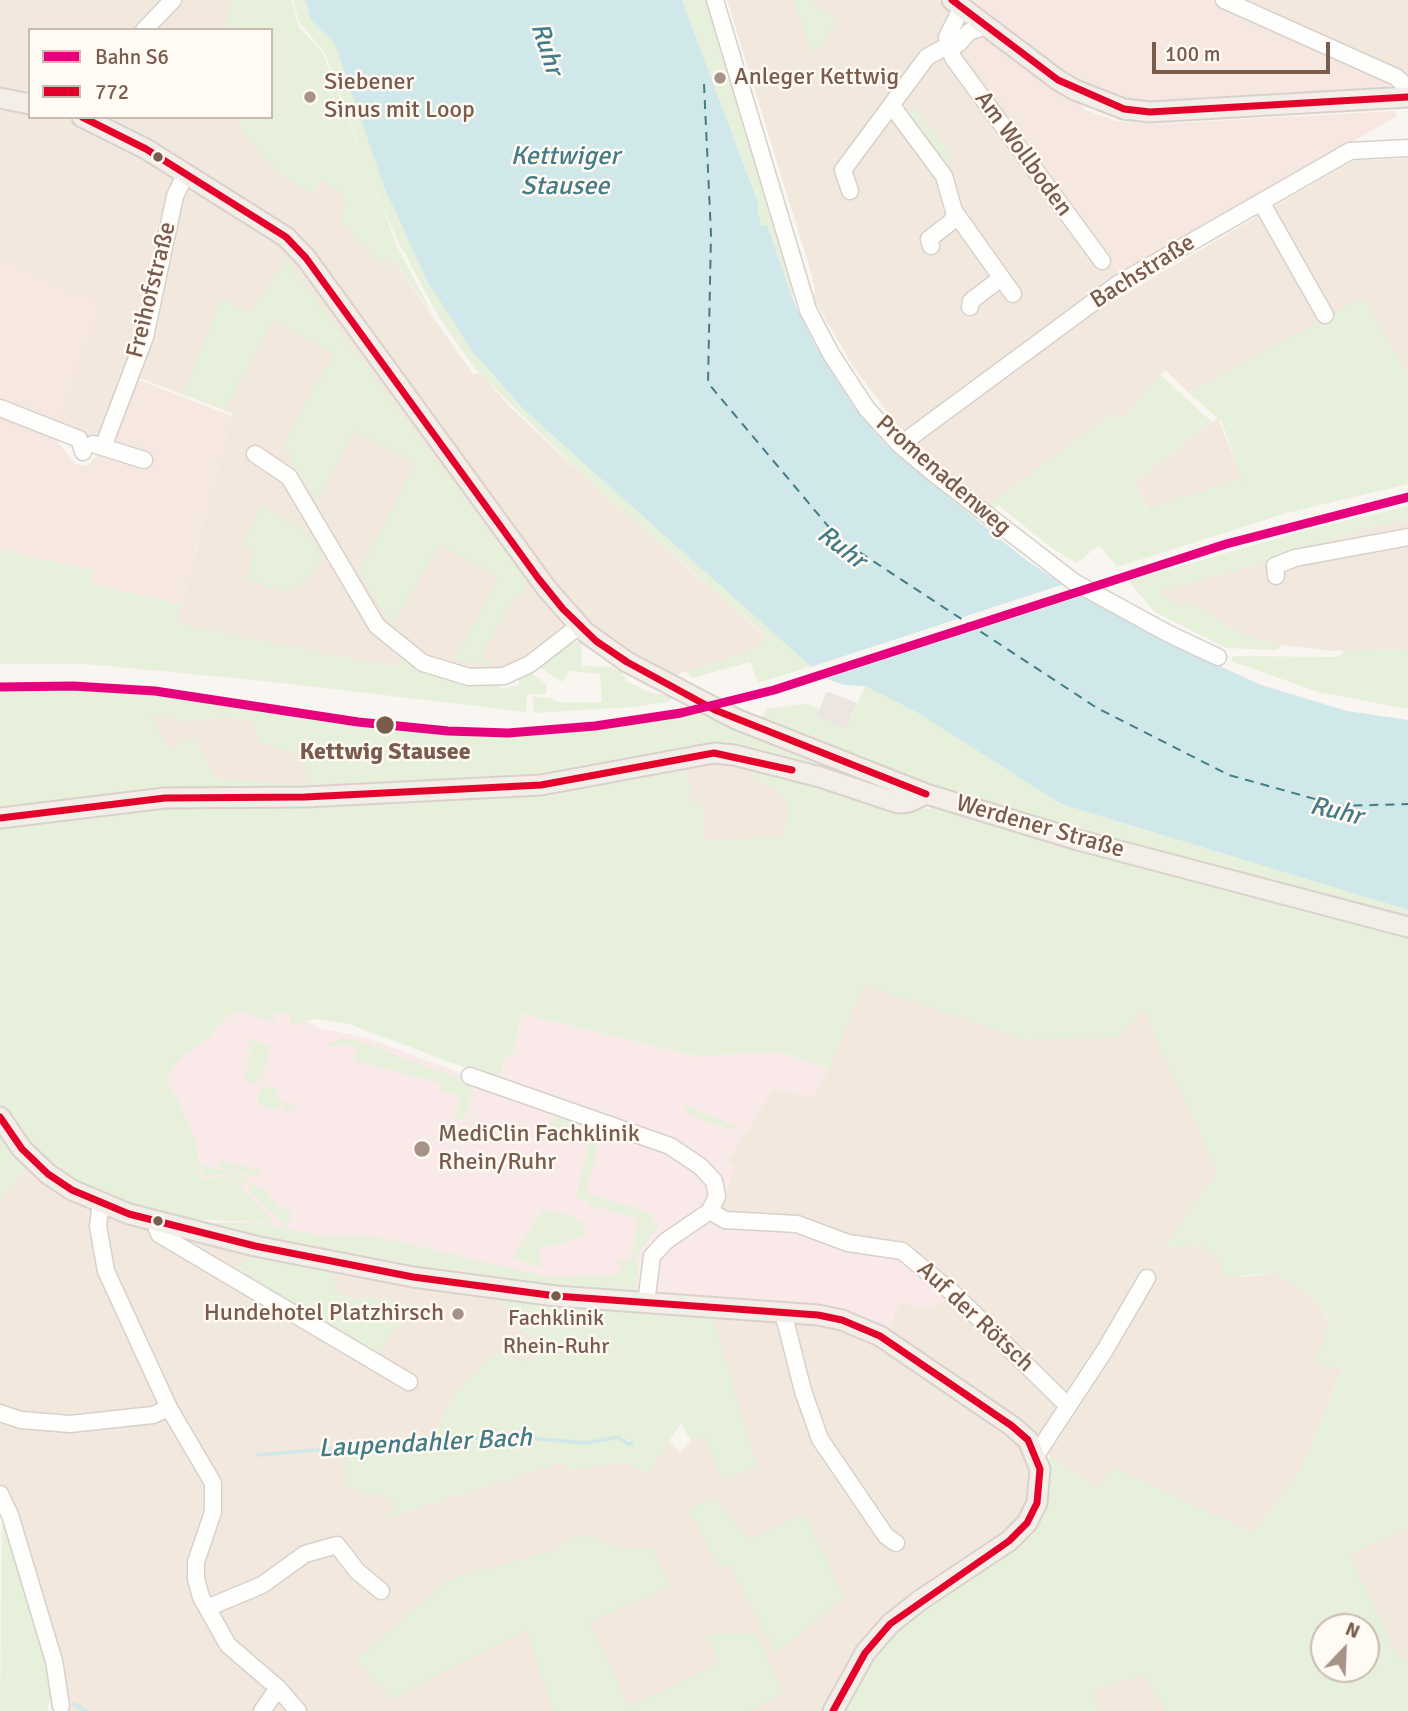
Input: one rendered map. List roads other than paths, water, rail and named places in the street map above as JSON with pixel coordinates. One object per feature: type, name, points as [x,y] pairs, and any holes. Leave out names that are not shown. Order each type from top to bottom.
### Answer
[{"type":"main road","points":[[957,4],[1075,90],[1124,109],[1172,111],[1408,97]]},
{"type":"main road","points":[[0,98],[28,104]]},
{"type":"main road","name":"Werdener Straße","points":[[86,119],[127,138],[257,216],[285,237],[306,258],[538,578],[579,626],[627,662],[715,710],[926,794],[1078,840],[1408,927]]},
{"type":"main road","points":[[0,818],[165,797],[305,797],[541,785],[713,753],[734,755],[820,777],[898,803],[907,803],[926,794]]},
{"type":"main road","points":[[0,1117],[22,1149],[48,1174],[101,1203],[154,1221],[267,1249],[400,1275],[512,1291],[783,1312],[842,1320],[880,1336],[1012,1426],[1028,1440],[1036,1455],[1040,1486],[1037,1503],[1027,1523],[1009,1541],[919,1601],[890,1625],[866,1653],[832,1711]]},
{"type":"street","points":[[146,28],[173,0]]},
{"type":"street","name":"Promenadenweg","points":[[715,0],[808,310],[855,391],[900,445],[981,512],[1074,582],[1169,634],[1218,657]]},
{"type":"street","points":[[1224,0],[1396,77],[1408,88]]},
{"type":"street","points":[[947,46],[948,31],[957,4]]},
{"type":"street","points":[[850,191],[843,170],[927,57],[947,46],[958,44],[976,29],[983,27],[996,30]]},
{"type":"street","name":"Am Wollboden","points":[[947,46],[953,58],[1102,261]]},
{"type":"street","points":[[892,106],[944,176],[955,214],[1013,293]]},
{"type":"street","name":"Bachstraße","points":[[900,445],[1118,284],[1350,151],[1408,148]]},
{"type":"street","name":"Freihofstraße","points":[[103,447],[145,337],[175,196],[186,173]]},
{"type":"street","points":[[1261,202],[1325,315]]},
{"type":"street","points":[[931,246],[929,239],[951,222],[955,214]]},
{"type":"street","points":[[970,307],[971,301],[1002,278]]},
{"type":"street","points":[[0,408],[81,446],[103,447],[144,460]]},
{"type":"street","points":[[255,453],[289,477],[377,626],[393,642],[423,663],[469,677],[504,676],[530,664],[579,626]]},
{"type":"street","points":[[1276,576],[1275,566],[1295,558],[1408,537]]},
{"type":"street","points":[[470,1076],[673,1147],[700,1166],[716,1184],[716,1201],[710,1210],[654,1251],[649,1264],[646,1303]]},
{"type":"street","points":[[101,1203],[98,1235],[106,1271],[169,1408],[209,1475],[214,1490],[213,1511],[198,1553],[195,1571],[198,1587],[207,1608],[233,1651],[278,1688],[298,1711]]},
{"type":"street","name":"Auf der Rötsch","points":[[710,1210],[724,1220],[797,1224],[848,1243],[902,1251],[935,1277],[1068,1406]]},
{"type":"street","points":[[154,1221],[159,1234],[409,1382]]},
{"type":"street","points":[[1036,1455],[1147,1278]]},
{"type":"street","points":[[783,1312],[804,1393],[820,1439],[886,1536],[896,1543]]},
{"type":"street","points":[[0,1413],[21,1420],[70,1424],[153,1415],[169,1408]]},
{"type":"street","points":[[0,1494],[10,1515],[54,1661],[61,1706]]},
{"type":"street","points":[[207,1608],[262,1585],[305,1554],[337,1545],[357,1572],[381,1591]]},
{"type":"street","points":[[262,1711],[278,1688]]},
{"type":"water","name":"Kettwiger Stausee","points":[[305,0],[682,0],[759,205],[757,208],[762,226],[767,225],[793,300],[816,347],[854,407],[888,447],[1022,557],[1078,595],[1165,641],[1261,685],[1347,711],[1408,720],[1408,910],[1061,804],[918,713],[865,686],[844,685],[824,678],[522,408],[473,352],[427,281],[384,187],[335,44],[311,20]]},
{"type":"waterway","name":"Laupendahler Bach","points":[[258,1455],[342,1448],[401,1451],[460,1439],[528,1435],[540,1439],[587,1443],[618,1437],[628,1444],[632,1443]]},
{"type":"waterway","points":[[74,1704],[86,1711]]},
{"type":"rail line","name":"S6","points":[[0,687],[73,686],[155,691],[358,722],[448,731],[508,733],[595,726],[681,713],[774,690],[1226,544],[1408,497]]},
{"type":"place","name":"Anleger Kettwig","points":[[720,78]]},
{"type":"place","name":"Siebener Sinus mit Loop","points":[[310,97]]},
{"type":"place","name":"Kettwig Stausee","points":[[385,725]]},
{"type":"place","name":"MediClin Fachklinik Rhein/Ruhr","points":[[422,1149]]},
{"type":"place","name":"Fachklinik Rhein-Ruhr","points":[[556,1296]]},
{"type":"place","name":"Hundehotel Platzhirsch","points":[[458,1314]]},
{"type":"water label","name":"Ruhr","points":[[546,49]]},
{"type":"water label","name":"Ruhr","points":[[841,548]]},
{"type":"water label","name":"Ruhr","points":[[1336,812]]}]
